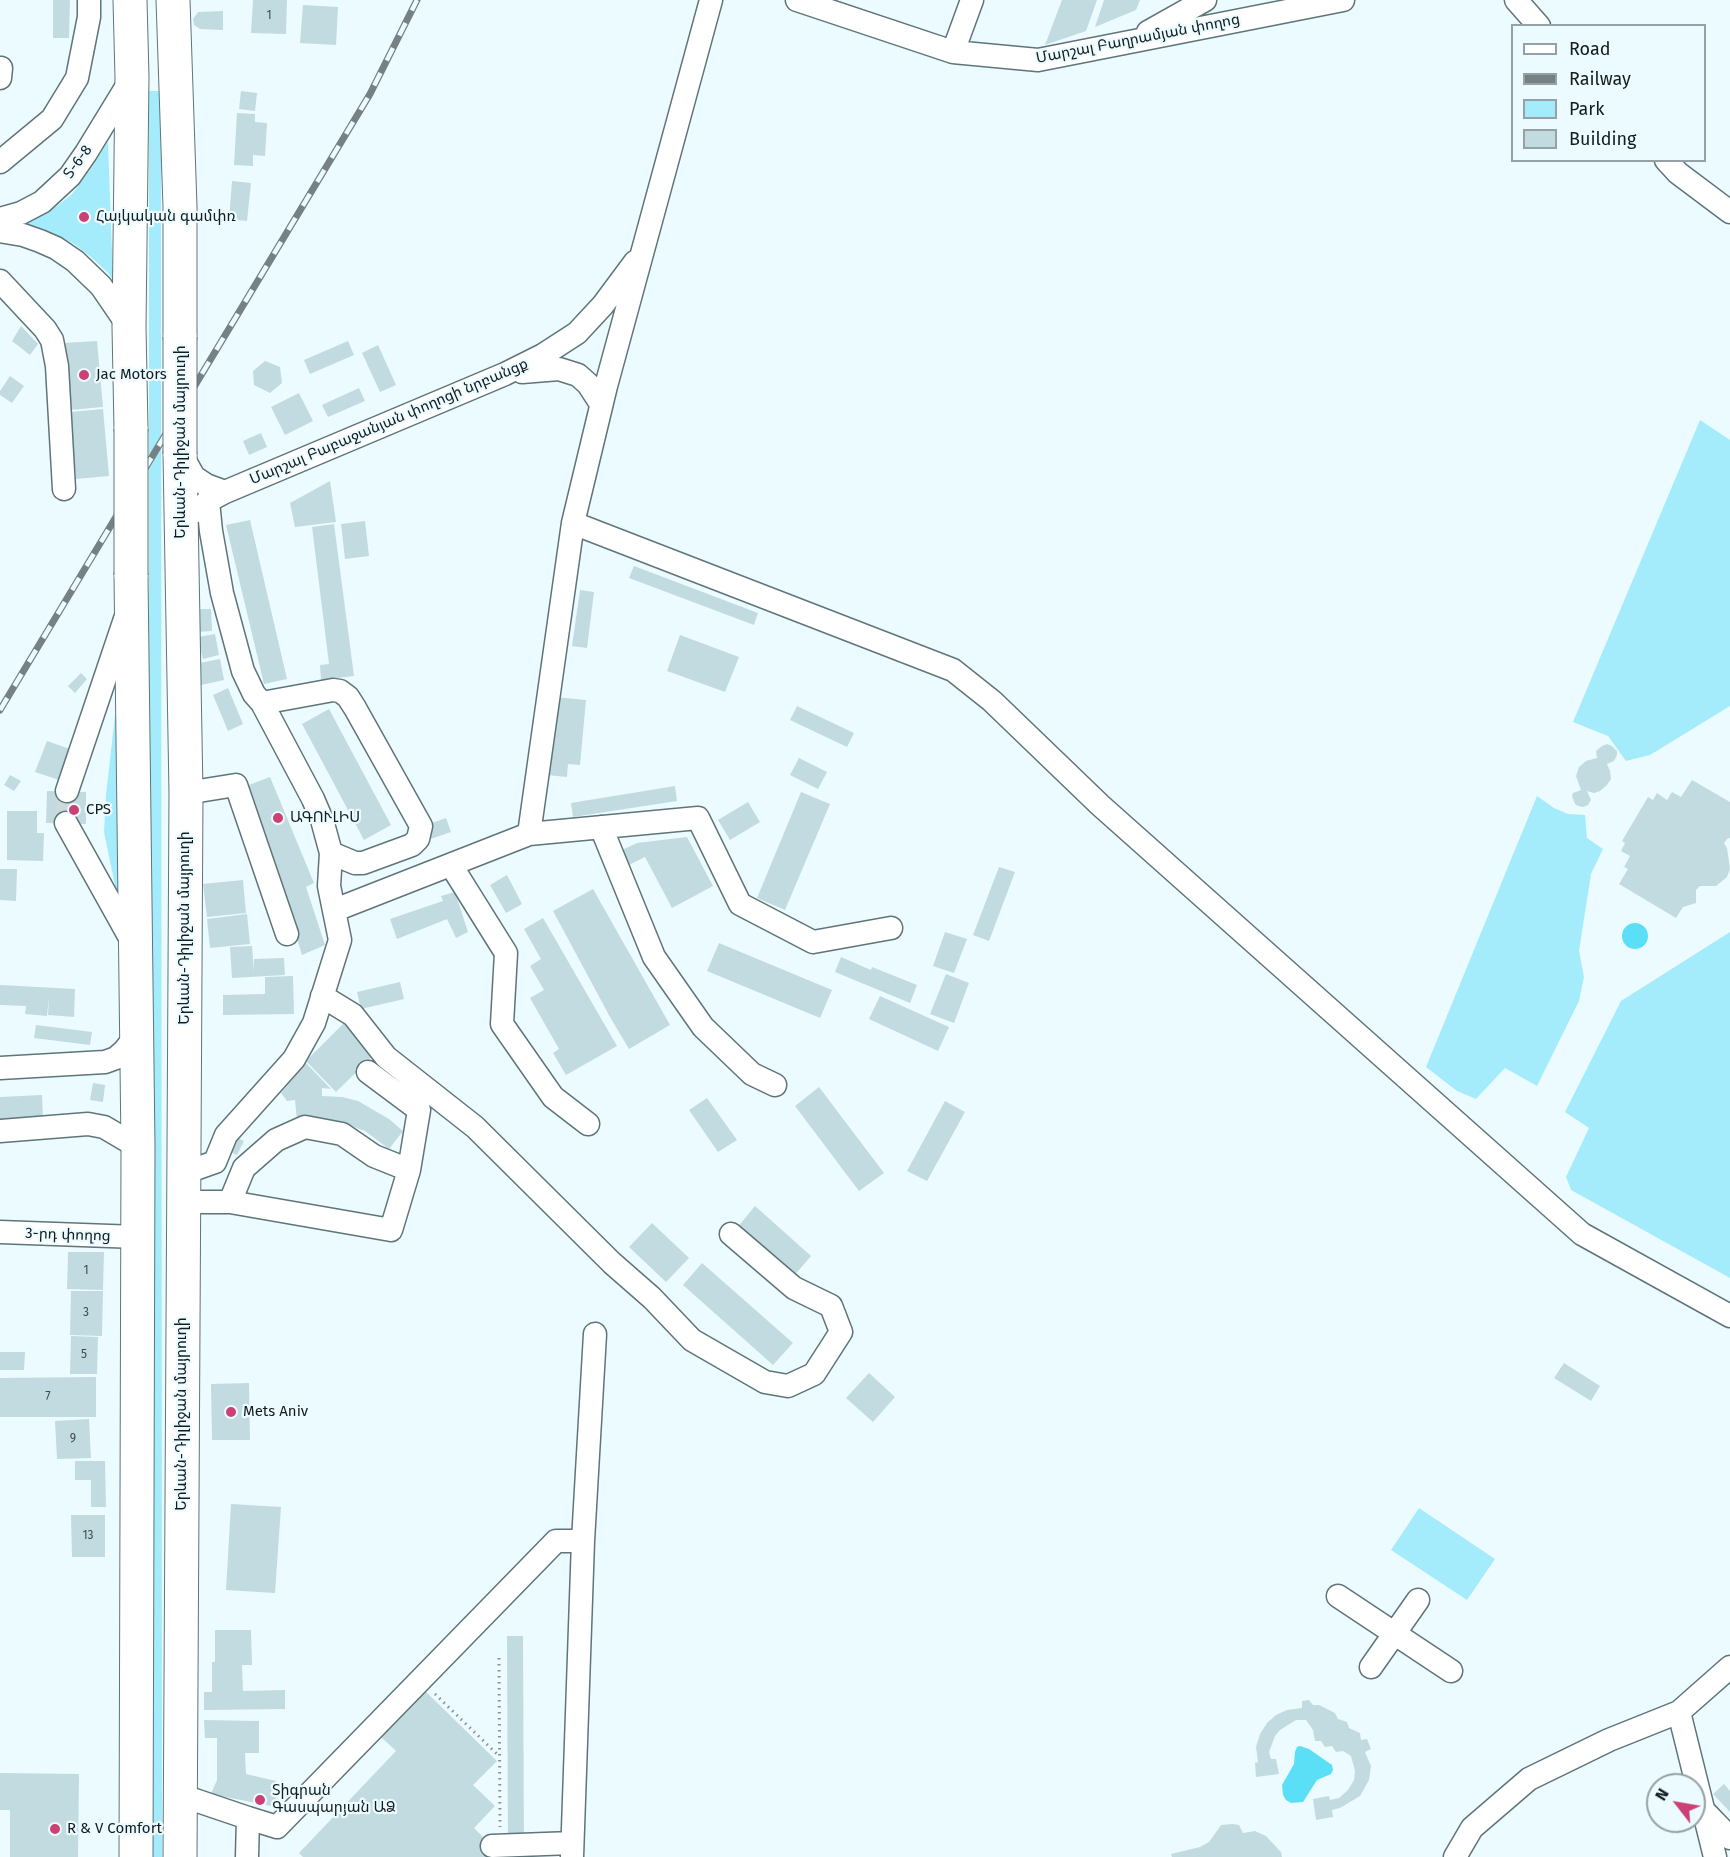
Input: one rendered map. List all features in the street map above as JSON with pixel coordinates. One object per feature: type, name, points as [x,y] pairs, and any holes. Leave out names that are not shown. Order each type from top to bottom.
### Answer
[{"type":"highway","points":[[130,0],[132,77],[129,327],[138,1147],[136,1857]]},
{"type":"highway","name":"Երևան-Դիլիջան մայրուղի","points":[[173,0],[180,207],[180,454],[186,793],[180,1857]]},
{"type":"street","points":[[0,162],[52,119],[77,78],[89,17],[89,0]]},
{"type":"street","name":"Մարշալ Բաբաջանյան փողոցի նրբանցք","points":[[216,496],[505,374],[543,355],[577,333],[603,305],[643,251],[711,0]]},
{"type":"street","name":"Մարշալ Բաղրամյան փողոց","points":[[797,0],[953,52],[1038,60],[1343,0]]},
{"type":"street","points":[[953,52],[972,0]]},
{"type":"street","points":[[1131,42],[1205,0]]},
{"type":"street","points":[[1516,0],[1537,24]]},
{"type":"street","points":[[0,78],[1,68]]},
{"type":"street","name":"Տ-6-8","points":[[0,219],[21,213],[42,202],[70,176],[132,77]]},
{"type":"street","points":[[1668,162],[1678,173],[1730,212]]},
{"type":"street","points":[[0,231],[40,241],[56,248],[75,261],[101,286],[129,327]]},
{"type":"street","points":[[529,834],[573,523],[643,251]]},
{"type":"street","points":[[0,281],[45,329],[52,340],[57,366],[64,489]]},
{"type":"street","points":[[505,374],[538,369],[559,369],[578,375],[588,384],[602,404]]},
{"type":"street","points":[[180,454],[194,477],[216,496]]},
{"type":"street","points":[[182,538],[194,515],[216,496]]},
{"type":"street","points":[[184,1188],[215,1162],[226,1136],[294,1059],[314,1023],[340,940],[329,886],[331,854],[322,820],[313,799],[243,671],[222,593],[211,531],[216,496]]},
{"type":"street","points":[[573,523],[953,670],[992,700],[1100,805],[1582,1234],[1730,1316]]},
{"type":"street","points":[[67,791],[132,586]]},
{"type":"street","points":[[262,703],[333,690],[340,691],[348,697],[421,826],[418,839],[412,844],[363,863],[355,863],[331,854]]},
{"type":"street","points":[[186,793],[236,785],[286,934]]},
{"type":"street","points":[[335,910],[529,834],[698,818],[740,904],[813,942],[891,928]]},
{"type":"street","points":[[66,823],[135,947]]},
{"type":"street","points":[[601,828],[654,957],[703,1027],[752,1074],[775,1085]]},
{"type":"street","points":[[451,865],[506,953],[502,1023],[554,1097],[588,1124]]},
{"type":"street","points":[[322,996],[353,1015],[386,1057],[475,1127],[612,1263],[652,1298],[692,1340],[765,1382],[788,1386],[814,1374],[841,1332],[831,1306],[794,1288],[730,1234]]},
{"type":"street","points":[[0,1068],[105,1062],[116,1058],[137,1035]]},
{"type":"street","points":[[184,1188],[230,1202],[391,1230],[409,1170],[419,1110],[368,1072]]},
{"type":"street","points":[[0,1131],[88,1124],[104,1127],[138,1147]]},
{"type":"street","points":[[230,1202],[244,1168],[276,1140],[305,1127],[342,1134],[374,1156],[409,1170]]},
{"type":"street","name":"3-րդ փողոց","points":[[0,1232],[137,1237]]},
{"type":"street","points":[[496,1846],[572,1850],[583,1541],[595,1334]]},
{"type":"street","points":[[180,1795],[277,1827],[556,1541],[583,1541]]},
{"type":"street","points":[[1338,1596],[1451,1671]]},
{"type":"street","points":[[1371,1667],[1418,1600]]},
{"type":"street","points":[[1455,1857],[1472,1828],[1529,1779],[1609,1740],[1679,1712],[1730,1667]]},
{"type":"street","points":[[1679,1712],[1695,1773]]},
{"type":"street","points":[[1706,1813],[1730,1838]]},
{"type":"street","points":[[1706,1816],[1715,1857]]},
{"type":"street","points":[[247,1857],[248,1818]]},
{"type":"path","points":[[496,1846],[500,1757],[499,1658]]},
{"type":"path","points":[[421,1680],[500,1757]]},
{"type":"green space","points":[[149,91],[161,91],[162,1857],[149,1857]]},
{"type":"green space","points":[[108,142],[113,280],[91,257],[74,244],[53,233],[24,223],[57,206],[72,194]]},
{"type":"green space","points":[[1700,420],[1730,440],[1730,706],[1650,755],[1626,761],[1608,736],[1573,722]]},
{"type":"green space","points":[[115,715],[119,726],[121,891],[117,895],[104,832]]},
{"type":"green space","points":[[1537,796],[1554,808],[1568,814],[1585,815],[1587,838],[1603,849],[1591,874],[1579,951],[1584,977],[1579,1001],[1537,1086],[1505,1068],[1476,1099],[1457,1091],[1426,1067]]},
{"type":"green space","points":[[1730,932],[1730,1278],[1571,1190],[1566,1177],[1589,1128],[1565,1112],[1621,1001]]},
{"type":"green space","points":[[1419,1508],[1495,1559],[1467,1600],[1391,1550]]},
{"type":"shaded area","points":[[1635,923],[1644,927],[1648,936],[1644,945],[1635,949],[1626,945],[1622,936],[1626,927]]},
{"type":"shaded area","points":[[1297,1747],[1309,1749],[1332,1765],[1333,1770],[1331,1774],[1317,1780],[1303,1802],[1291,1803],[1283,1795],[1282,1785],[1294,1764]]},
{"type":"building","points":[[53,0],[70,0],[69,38],[53,38]]},
{"type":"building","points":[[253,0],[287,0],[286,34],[251,33]]},
{"type":"building","points":[[1062,0],[1097,0],[1086,31],[1045,45]]},
{"type":"building","points":[[1104,0],[1140,0],[1136,10],[1095,27]]},
{"type":"building","points":[[303,5],[338,7],[336,45],[300,43]]},
{"type":"building","points":[[223,11],[223,30],[200,29],[194,25],[193,19],[198,12]]},
{"type":"building","points":[[241,91],[257,93],[255,111],[239,109]]},
{"type":"building","points":[[237,113],[255,114],[255,122],[267,123],[265,156],[253,155],[253,166],[234,165]]},
{"type":"building","points":[[232,181],[251,183],[247,221],[229,219]]},
{"type":"building","points":[[21,326],[38,344],[30,355],[12,341]]},
{"type":"building","name":"Jac Motors","points":[[97,341],[103,407],[70,410],[64,343]]},
{"type":"building","points":[[348,341],[354,355],[310,374],[304,360]]},
{"type":"building","points":[[378,345],[396,385],[380,392],[362,353]]},
{"type":"building","points":[[265,361],[280,367],[282,383],[270,393],[254,385],[253,371]]},
{"type":"building","points":[[10,376],[24,386],[12,403],[0,395],[0,391]]},
{"type":"building","points":[[359,388],[365,401],[328,417],[322,405]]},
{"type":"building","points":[[299,393],[313,421],[285,435],[271,407]]},
{"type":"building","points":[[103,409],[109,476],[76,479],[70,412]]},
{"type":"building","points":[[261,433],[267,447],[249,455],[243,441]]},
{"type":"building","points":[[330,481],[336,522],[295,527],[290,503]]},
{"type":"building","points":[[250,520],[287,679],[264,684],[226,525]]},
{"type":"building","points":[[365,521],[369,556],[345,559],[341,524]]},
{"type":"building","points":[[334,524],[354,676],[321,680],[320,665],[329,664],[312,527]]},
{"type":"building","points":[[634,566],[758,613],[754,625],[629,578]]},
{"type":"building","points":[[580,590],[594,592],[587,648],[572,646]]},
{"type":"building","points":[[195,609],[211,609],[212,631],[196,632]]},
{"type":"building","points":[[215,634],[219,655],[203,659],[198,637]]},
{"type":"building","points":[[680,635],[739,657],[725,692],[667,671]]},
{"type":"building","points":[[220,659],[224,680],[201,685],[200,663]]},
{"type":"building","points":[[81,673],[87,679],[75,693],[68,686]]},
{"type":"building","points":[[228,688],[243,724],[228,731],[213,695]]},
{"type":"building","points":[[555,697],[586,700],[580,765],[568,764],[567,777],[547,775]]},
{"type":"building","points":[[797,706],[854,733],[847,747],[790,720]]},
{"type":"building","points":[[329,709],[391,825],[364,840],[302,724]]},
{"type":"building","points":[[47,741],[70,749],[59,780],[35,772]]},
{"type":"building","points":[[1607,744],[1617,751],[1614,761],[1607,764],[1611,779],[1600,791],[1594,793],[1587,791],[1591,800],[1588,805],[1578,806],[1572,796],[1573,793],[1581,790],[1576,776],[1579,767],[1586,761],[1597,758],[1596,751]]},
{"type":"building","points":[[799,758],[827,772],[818,789],[790,775]]},
{"type":"building","points":[[10,775],[21,781],[14,791],[4,785]]},
{"type":"building","points":[[270,777],[314,883],[306,887],[325,945],[302,955],[249,785]]},
{"type":"building","points":[[1692,780],[1730,802],[1730,838],[1724,843],[1730,869],[1727,877],[1716,886],[1700,886],[1696,890],[1696,903],[1683,907],[1676,918],[1619,884],[1628,869],[1624,867],[1630,856],[1621,851],[1625,843],[1622,841],[1648,797],[1653,800],[1657,793],[1667,800],[1672,792],[1681,797]]},
{"type":"building","points":[[675,786],[677,801],[573,817],[571,803]]},
{"type":"building","points":[[47,791],[86,792],[86,824],[46,823]]},
{"type":"building","points":[[801,792],[830,804],[785,910],[757,898]]},
{"type":"building","points":[[748,802],[760,822],[730,840],[718,820]]},
{"type":"building","points":[[7,811],[37,811],[37,833],[44,833],[43,861],[7,860]]},
{"type":"building","points":[[446,818],[451,832],[431,839],[426,825]]},
{"type":"building","points":[[687,837],[713,886],[672,908],[645,857],[629,865],[622,850],[637,843]]},
{"type":"building","points":[[999,867],[1015,872],[989,941],[973,935]]},
{"type":"building","points":[[0,869],[17,869],[16,901],[0,900]]},
{"type":"building","points":[[507,875],[522,904],[506,913],[490,885]]},
{"type":"building","points":[[243,880],[246,913],[207,917],[203,884]]},
{"type":"building","points":[[593,889],[670,1025],[629,1049],[553,911]]},
{"type":"building","points":[[455,892],[468,932],[456,938],[447,919],[397,939],[390,919],[443,901],[441,896]]},
{"type":"building","points":[[247,914],[250,944],[210,948],[207,919]]},
{"type":"building","points":[[543,918],[617,1046],[566,1075],[553,1053],[559,1049],[530,998],[544,990],[530,966],[541,959],[524,929]]},
{"type":"building","points":[[945,932],[967,939],[954,973],[933,966]]},
{"type":"building","points":[[719,943],[832,990],[820,1018],[707,971]]},
{"type":"building","points":[[252,946],[254,972],[254,959],[284,958],[285,975],[232,978],[230,947]]},
{"type":"building","points":[[841,957],[871,970],[872,967],[917,985],[910,1003],[835,972]]},
{"type":"building","points":[[946,974],[969,983],[954,1023],[930,1014]]},
{"type":"building","points":[[293,976],[294,1014],[223,1015],[223,995],[265,994],[265,977]]},
{"type":"building","points":[[400,982],[404,999],[361,1009],[357,992]]},
{"type":"building","points":[[0,985],[75,989],[74,1017],[48,1015],[49,996],[47,1016],[25,1014],[26,1006],[0,1005]]},
{"type":"building","points":[[880,996],[949,1027],[938,1051],[869,1019]]},
{"type":"building","points":[[345,1022],[376,1053],[336,1092],[306,1061]]},
{"type":"building","points":[[36,1025],[92,1032],[90,1045],[34,1038]]},
{"type":"building","points":[[306,1063],[331,1089],[322,1088],[322,1096],[358,1101],[389,1119],[403,1131],[389,1149],[365,1131],[349,1125],[325,1121],[325,1118],[297,1121],[295,1100],[287,1101],[281,1093]]},
{"type":"building","points":[[93,1083],[105,1085],[103,1102],[90,1100]]},
{"type":"building","points":[[819,1087],[884,1173],[859,1191],[795,1106]]},
{"type":"building","points":[[42,1095],[43,1118],[0,1121],[0,1097]]},
{"type":"building","points":[[707,1098],[737,1140],[718,1152],[689,1110]]},
{"type":"building","points":[[945,1101],[965,1112],[927,1181],[907,1171]]},
{"type":"building","points":[[235,1137],[244,1141],[237,1155],[228,1151]]},
{"type":"building","points":[[755,1206],[811,1256],[793,1277],[737,1228]]},
{"type":"building","points":[[652,1223],[689,1258],[666,1282],[629,1247]]},
{"type":"building","points":[[68,1252],[104,1252],[103,1290],[67,1289]]},
{"type":"building","points":[[702,1263],[793,1343],[773,1365],[683,1285]]},
{"type":"building","points":[[71,1291],[103,1291],[102,1336],[70,1335]]},
{"type":"building","points":[[71,1336],[98,1337],[97,1374],[70,1374]]},
{"type":"building","points":[[0,1352],[25,1352],[24,1370],[0,1370]]},
{"type":"building","points":[[1564,1363],[1600,1386],[1591,1401],[1554,1378]]},
{"type":"building","points":[[869,1373],[895,1397],[873,1422],[846,1398]]},
{"type":"building","points":[[96,1377],[96,1417],[0,1417],[0,1378]]},
{"type":"building","points":[[249,1383],[250,1440],[212,1440],[211,1384]]},
{"type":"building","points":[[89,1419],[91,1458],[57,1459],[55,1421]]},
{"type":"building","points":[[75,1461],[105,1461],[106,1507],[91,1507],[91,1480],[75,1480]]},
{"type":"building","points":[[231,1504],[281,1507],[275,1593],[226,1590]]},
{"type":"building","points":[[71,1515],[105,1515],[105,1557],[72,1557]]},
{"type":"building","points":[[215,1630],[251,1630],[252,1665],[242,1665],[243,1691],[285,1690],[285,1709],[204,1710],[204,1692],[212,1692]]},
{"type":"building","points":[[507,1636],[523,1636],[524,1857],[508,1857]]},
{"type":"building","points":[[423,1689],[497,1761],[473,1785],[495,1806],[474,1828],[497,1851],[491,1857],[303,1857],[299,1853],[396,1751],[379,1735]]},
{"type":"building","points":[[1309,1700],[1313,1705],[1319,1705],[1335,1713],[1338,1719],[1347,1722],[1349,1728],[1360,1733],[1361,1740],[1367,1739],[1371,1749],[1365,1752],[1371,1766],[1369,1780],[1360,1796],[1332,1810],[1333,1817],[1316,1820],[1313,1799],[1329,1796],[1330,1800],[1339,1798],[1354,1780],[1355,1771],[1351,1756],[1343,1751],[1336,1752],[1332,1746],[1325,1747],[1321,1741],[1315,1741],[1313,1730],[1306,1720],[1296,1720],[1280,1730],[1269,1752],[1271,1759],[1276,1759],[1279,1774],[1256,1777],[1255,1763],[1258,1762],[1256,1747],[1267,1723],[1276,1715],[1287,1710],[1302,1708],[1302,1701]]},
{"type":"building","points":[[204,1720],[259,1721],[259,1753],[245,1753],[246,1774],[276,1781],[276,1807],[211,1794],[217,1780],[217,1738],[205,1738]]},
{"type":"building","points":[[0,1773],[79,1774],[78,1857],[10,1857],[10,1810],[0,1810]]},
{"type":"building","points":[[1724,1784],[1730,1791],[1730,1812],[1713,1794]]},
{"type":"building","points":[[1221,1825],[1239,1825],[1243,1833],[1255,1831],[1266,1836],[1281,1852],[1282,1857],[1172,1857],[1171,1854],[1200,1847],[1209,1842]]},
{"type":"tunnel","points":[[66,823],[67,791]]},
{"type":"railway","points":[[0,710],[370,94],[417,0]]},
{"type":"place","name":"Հայկական գամփռ","points":[[84,217]]},
{"type":"place","name":"Jac Motors","points":[[84,375]]},
{"type":"place","name":"CPS","points":[[74,810]]},
{"type":"place","name":"ԱԳՈՒԼԻՍ","points":[[278,818]]},
{"type":"place","name":"Mets Aniv","points":[[231,1412]]},
{"type":"place","name":"Տիգրան Գասպարյան ԱՁ","points":[[260,1800]]},
{"type":"place","name":"R & V Comfort","points":[[55,1829]]}]
